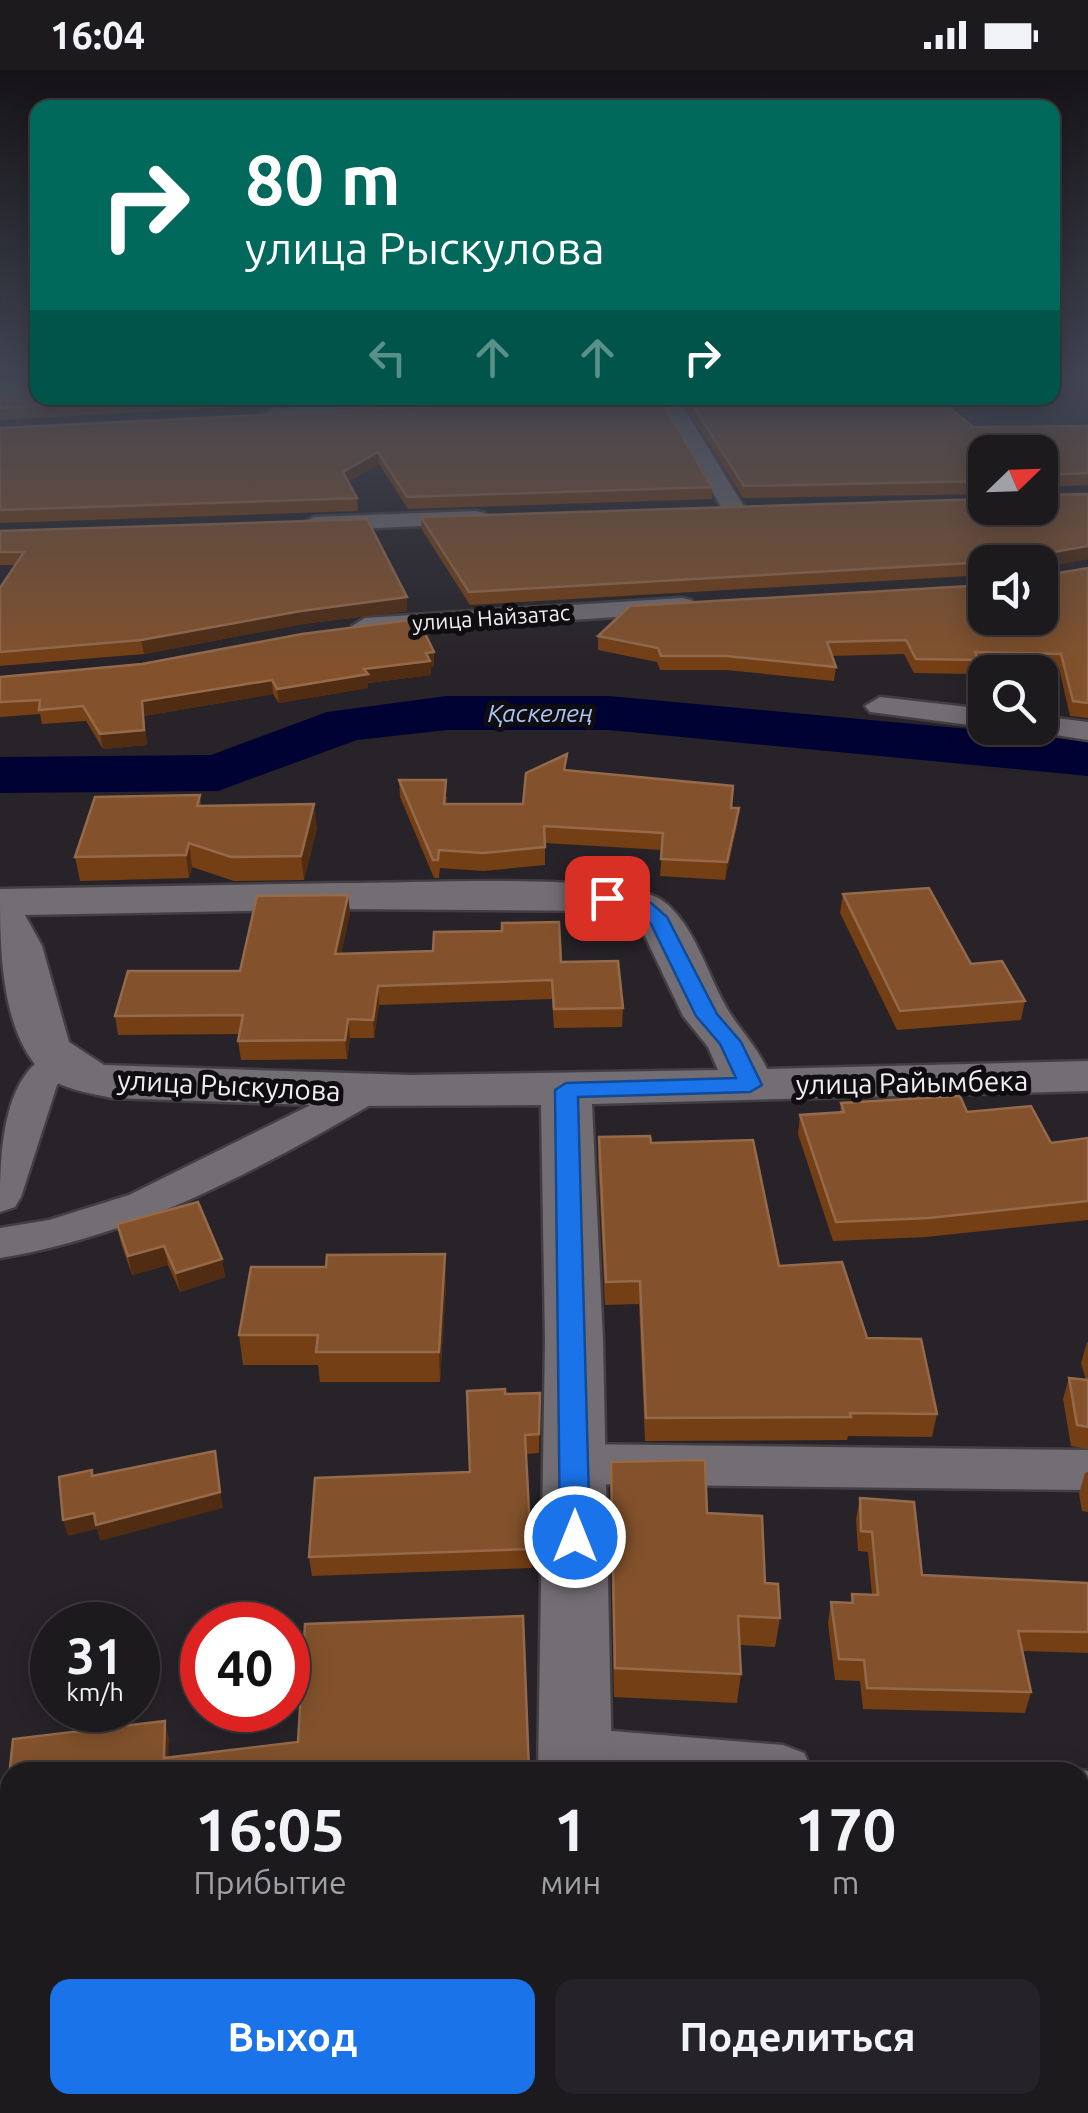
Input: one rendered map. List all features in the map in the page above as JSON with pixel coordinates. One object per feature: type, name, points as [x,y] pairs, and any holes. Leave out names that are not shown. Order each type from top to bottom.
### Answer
[{"type":"street","points":[[695,510],[743,509],[721,476]]},
{"type":"street","points":[[283,525],[506,516]]},
{"type":"street","name":"улица Найзатас","points":[[334,631],[434,619],[713,605]]},
{"type":"street","points":[[880,706],[968,716]]},
{"type":"street","points":[[1058,727],[1088,731]]},
{"type":"street","points":[[0,902],[399,896],[607,898],[644,907],[660,922],[707,1016],[730,1042],[750,1085]]},
{"type":"street","points":[[0,912],[14,925],[32,1004],[50,1050],[60,1062],[39,1080],[0,1197]]},
{"type":"street","name":"улица Рыскулова","points":[[60,1062],[99,1079],[364,1091],[750,1085]]},
{"type":"street","name":"улица Райымбека","points":[[750,1085],[1088,1076]]},
{"type":"street","points":[[566,1090],[575,1464],[576,1762]]},
{"type":"street","points":[[0,1243],[107,1219],[192,1187],[364,1091]]},
{"type":"street","points":[[575,1464],[1088,1470]]},
{"type":"building","points":[[0,476],[345,476],[357,498],[0,510]]},
{"type":"building","points":[[394,476],[706,476],[712,487],[407,497]]},
{"type":"building","points":[[738,476],[968,476],[968,481],[744,486]]},
{"type":"building","points":[[1088,494],[1088,546],[1058,551],[1058,545],[968,545],[968,563],[469,592],[421,517],[968,500],[968,525],[1058,525],[1058,495]]},
{"type":"building","points":[[367,519],[407,597],[301,611],[141,640],[0,652],[0,588],[24,552],[0,552],[0,531]]},
{"type":"building","points":[[1088,568],[1088,703],[1073,701],[1061,654],[975,652],[976,655],[968,655],[968,660],[916,659],[906,640],[827,642],[836,667],[726,656],[661,656],[658,648],[598,636],[630,606],[968,586],[968,635],[1058,635],[1058,573]]},
{"type":"building","points":[[418,619],[434,652],[426,653],[430,661],[364,669],[368,674],[277,689],[272,680],[142,701],[144,730],[100,734],[83,706],[39,710],[40,700],[0,702],[0,677],[142,664],[302,634]]},
{"type":"building","points":[[567,754],[564,770],[733,786],[731,808],[739,808],[727,862],[661,859],[663,833],[544,826],[545,847],[483,853],[439,850],[438,860],[433,860],[399,780],[446,780],[444,804],[523,804],[526,773]]},
{"type":"building","points":[[200,795],[197,806],[314,804],[301,856],[231,857],[189,843],[186,855],[75,857],[95,797]]},
{"type":"building","points":[[929,888],[971,964],[1002,961],[1025,1001],[900,1011],[843,894]]},
{"type":"building","points":[[348,895],[335,954],[433,951],[434,932],[502,931],[502,923],[559,922],[561,962],[618,961],[623,1008],[554,1009],[552,980],[378,986],[373,1020],[348,1019],[345,1040],[238,1041],[243,1015],[115,1016],[128,971],[240,971],[257,896]]},
{"type":"building","points":[[960,1096],[967,1112],[1031,1106],[1051,1143],[1088,1138],[1088,1201],[929,1218],[836,1222],[800,1115],[844,1112],[841,1103]]},
{"type":"building","points":[[650,1136],[651,1143],[753,1140],[779,1266],[842,1262],[867,1338],[921,1339],[937,1414],[646,1418],[640,1281],[606,1282],[599,1137]]},
{"type":"building","points":[[198,1202],[222,1259],[176,1273],[164,1246],[128,1256],[117,1224]]},
{"type":"building","points":[[445,1254],[439,1352],[316,1352],[318,1335],[239,1335],[251,1267],[326,1267],[327,1255]]},
{"type":"building","points":[[1069,1378],[1088,1380],[1088,1427],[1077,1425]]},
{"type":"building","points":[[505,1389],[505,1394],[540,1393],[539,1434],[525,1435],[531,1549],[309,1557],[315,1478],[470,1472],[467,1391]]},
{"type":"building","points":[[215,1451],[220,1492],[96,1525],[94,1513],[63,1520],[59,1477],[92,1470],[92,1476]]},
{"type":"building","points":[[705,1460],[707,1513],[762,1516],[765,1583],[778,1584],[780,1618],[738,1616],[741,1674],[615,1668],[611,1462]]},
{"type":"building","points":[[860,1498],[914,1502],[922,1575],[1088,1583],[1088,1632],[1018,1631],[1031,1692],[867,1688],[864,1660],[839,1659],[831,1602],[853,1603],[852,1594],[878,1595],[872,1532],[861,1531]]},
{"type":"building","points":[[523,1616],[529,1762],[11,1762],[13,1739],[72,1732],[160,1732],[160,1722],[165,1721],[164,1758],[298,1742],[299,1732],[310,1732],[310,1624]]},
{"type":"waterway","name":"Қаскелең","points":[[0,775],[218,773],[347,724],[447,713],[609,713],[1088,758]]},
{"type":"route","points":[[575,1537],[566,1090],[750,1085],[730,1042],[707,1016],[660,922],[644,907],[607,898]]}]
